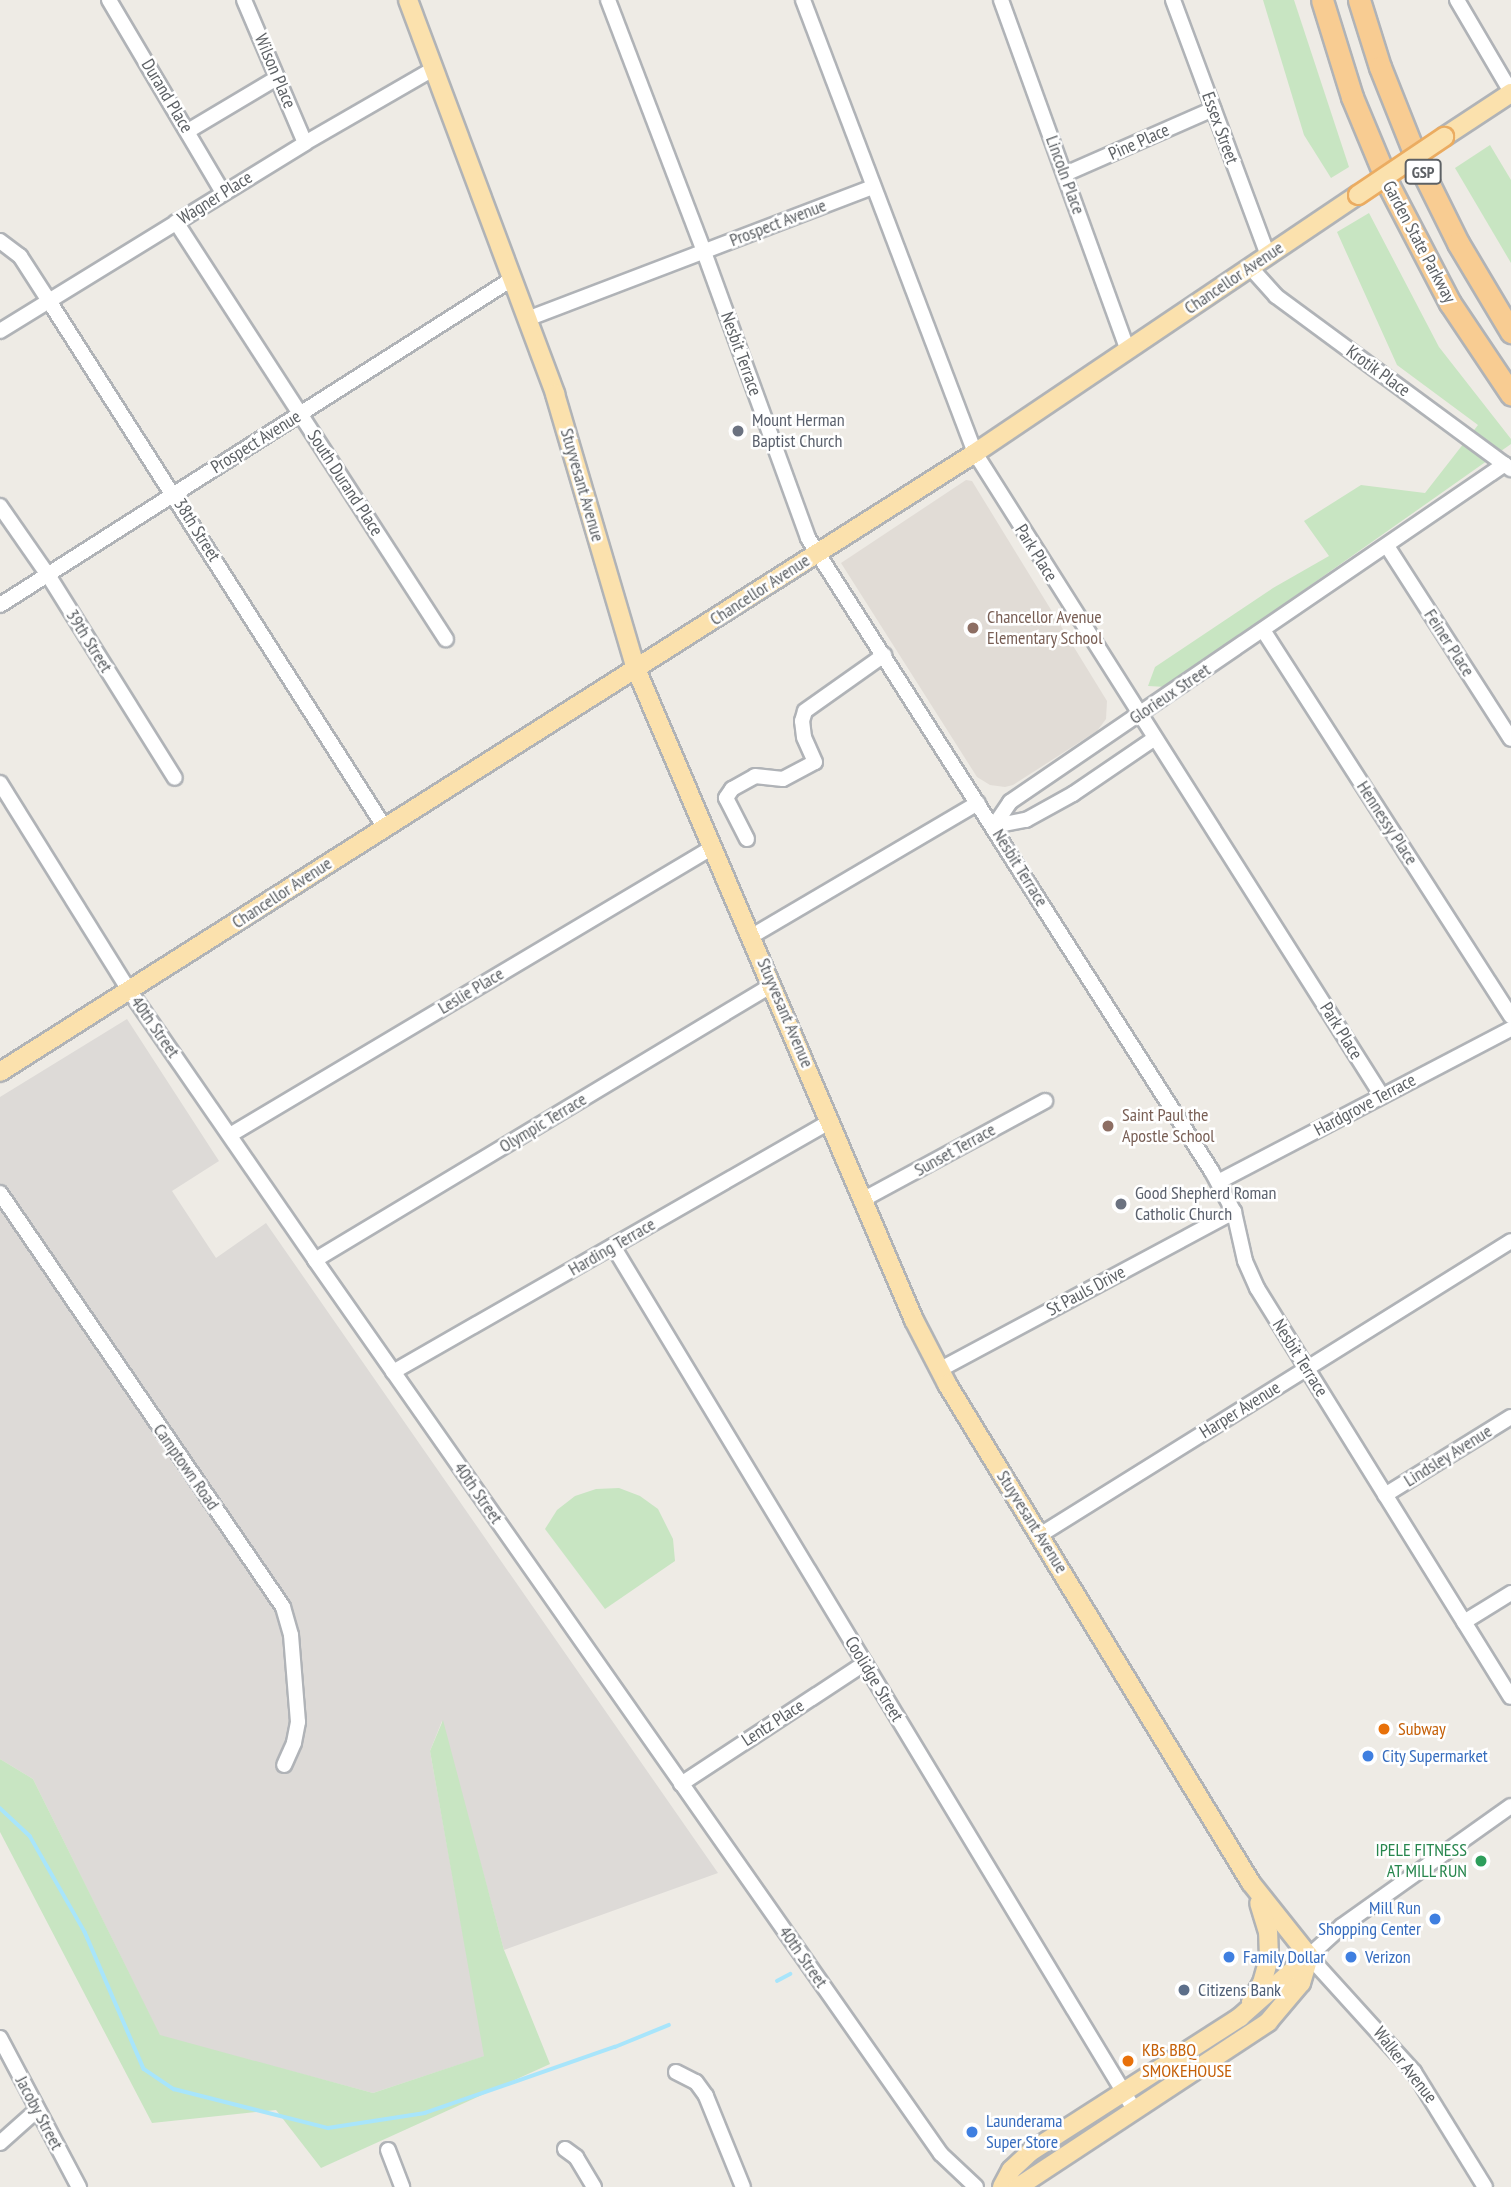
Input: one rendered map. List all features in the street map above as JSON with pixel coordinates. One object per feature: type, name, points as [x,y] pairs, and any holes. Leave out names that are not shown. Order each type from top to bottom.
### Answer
[{"type":"highway","name":"Garden State Parkway","points":[[1322,0],[1352,97],[1389,186],[1450,303],[1511,394]]},
{"type":"highway","name":"Garden State Parkway","points":[[1359,0],[1380,67],[1417,160],[1458,243],[1511,332]]},
{"type":"main road","name":"Stuyvesant Avenue","points":[[408,0],[555,394],[636,669],[939,1370],[1251,1883],[1309,1956]]},
{"type":"main road","name":"Chancellor Avenue","points":[[0,1072],[975,453],[1511,92]]},
{"type":"main road","points":[[1240,2017],[1256,1995],[1269,1958],[1268,1932],[1251,1883]]},
{"type":"main road","points":[[1002,2187],[1011,2170],[1030,2152],[1240,2017],[1309,1956]]},
{"type":"main road","points":[[1018,2187],[1280,2012],[1301,1983],[1309,1956]]},
{"type":"street","name":"Durand Place","points":[[109,0],[223,193]]},
{"type":"street","name":"Wilson Place","points":[[244,0],[305,142]]},
{"type":"street","name":"Nesbit Terrace","points":[[608,0],[704,252],[805,530],[817,554],[994,826],[1218,1182],[1234,1212],[1250,1276],[1511,1697]]},
{"type":"street","name":"Park Place","points":[[803,0],[975,453],[1382,1096]]},
{"type":"street","name":"Lincoln Place","points":[[1001,0],[1128,350]]},
{"type":"street","name":"Essex Street","points":[[1173,0],[1268,256]]},
{"type":"street","points":[[1457,0],[1511,92]]},
{"type":"street","name":"Wagner Place","points":[[0,331],[305,142],[433,69]]},
{"type":"street","points":[[188,131],[277,78]]},
{"type":"street","name":"Pine Place","points":[[1065,174],[1213,109]]},
{"type":"street","name":"Prospect Avenue","points":[[527,319],[873,187]]},
{"type":"street","name":"South Durand Place","points":[[176,222],[446,639]]},
{"type":"street","name":"38th Street","points":[[0,241],[20,256],[174,494],[384,828]]},
{"type":"street","name":"Krotik Place","points":[[1250,267],[1276,296],[1508,467]]},
{"type":"street","name":"Prospect Avenue","points":[[0,606],[512,279]]},
{"type":"street","name":"Glorieux Street","points":[[994,826],[1010,802],[1508,467]]},
{"type":"street","name":"39th Street","points":[[0,506],[48,575],[175,778]]},
{"type":"street","name":"Feiner Place","points":[[1387,547],[1511,739]]},
{"type":"street","name":"Hennessy Place","points":[[1263,630],[1511,1016]]},
{"type":"street","points":[[747,839],[726,798],[732,789],[755,776],[783,779],[815,762],[804,737],[804,711],[884,655]]},
{"type":"street","name":"Glorieux Street","points":[[994,826],[1026,820],[1073,794],[1155,738]]},
{"type":"street","name":"40th Street","points":[[0,783],[130,990],[315,1260],[941,2154],[976,2187]]},
{"type":"street","points":[[752,936],[978,803]]},
{"type":"street","name":"Leslie Place","points":[[230,1135],[713,847]]},
{"type":"street","name":"Olympic Terrace","points":[[315,1260],[772,985]]},
{"type":"street","name":"Hardgrove Terrace","points":[[1218,1182],[1511,1029]]},
{"type":"street","name":"Sunset Terrace","points":[[864,1199],[1045,1101]]},
{"type":"street","name":"Harding Terrace","points":[[393,1372],[831,1121]]},
{"type":"street","name":"Camptown Road","points":[[0,1193],[283,1607],[291,1635],[298,1722],[294,1743],[284,1765]]},
{"type":"street","name":"St Pauls Drive","points":[[939,1370],[1234,1212]]},
{"type":"street","name":"Harper Avenue","points":[[1040,1535],[1511,1241]]},
{"type":"street","name":"Coolidge Street","points":[[613,1246],[1135,2111]]},
{"type":"street","name":"Lindsley Avenue","points":[[1385,1495],[1511,1417]]},
{"type":"street","points":[[1464,1622],[1511,1593]]},
{"type":"street","name":"Lentz Place","points":[[681,1784],[865,1663]]},
{"type":"street","points":[[1309,1956],[1354,1917],[1511,1806]]},
{"type":"street","name":"Walker Avenue","points":[[1309,1956],[1415,2072],[1485,2187]]},
{"type":"street","name":"Jacoby Street","points":[[0,2038],[79,2187]]},
{"type":"street","points":[[676,2072],[696,2082],[706,2096],[743,2187]]},
{"type":"street","points":[[0,2143],[37,2109]]},
{"type":"street","points":[[565,2149],[576,2157],[594,2187]]},
{"type":"street","points":[[388,2150],[402,2187]]},
{"type":"shaded area","name":"Chancellor Avenue Elementary School","points":[[966,480],[972,481],[1107,701],[1106,719],[1097,731],[1013,785],[1005,787],[990,785],[977,777],[841,563]]},
{"type":"shaded area","points":[[127,1019],[219,1161],[172,1191],[216,1258],[266,1223],[718,1873],[504,1950],[442,1721],[430,1751],[485,2056],[373,2093],[160,2036],[33,1779],[0,1759],[0,1097]]},
{"type":"green space","points":[[1263,0],[1294,0],[1349,167],[1331,178],[1304,135]]},
{"type":"green space","points":[[1490,145],[1511,180],[1511,263],[1455,168]]},
{"type":"green space","points":[[1369,213],[1439,347],[1511,439],[1511,444],[1166,687],[1148,686],[1155,667],[1273,588],[1329,556],[1304,521],[1361,485],[1425,493],[1478,425],[1397,365],[1337,232]]},
{"type":"green space","points":[[619,1488],[640,1496],[658,1509],[673,1539],[675,1561],[605,1609],[545,1529],[557,1510],[575,1496],[596,1489]]},
{"type":"green space","points":[[443,1720],[504,1950],[550,2064],[321,2168],[276,2110],[152,2123],[0,1832],[0,1759],[33,1779],[160,2035],[373,2093],[484,2056],[430,1751]]},
{"type":"waterway","points":[[0,1808],[30,1836],[85,1932],[144,2069],[174,2089],[328,2128],[425,2113],[615,2047],[669,2025]]},
{"type":"waterway","points":[[777,1981],[790,1974]]},
{"type":"place","name":"Mount Herman Baptist Church","points":[[738,431]]},
{"type":"place","name":"Chancellor Avenue Elementary School","points":[[973,628]]},
{"type":"place","name":"Saint Paul the Apostle School","points":[[1108,1126]]},
{"type":"place","name":"Good Shepherd Roman Catholic Church","points":[[1121,1204]]},
{"type":"place","name":"Subway","points":[[1384,1729]]},
{"type":"place","name":"City Supermarket","points":[[1368,1756]]},
{"type":"place","name":"IPELE FITNESS AT MILL RUN","points":[[1481,1861]]},
{"type":"place","name":"Mill Run Shopping Center","points":[[1435,1919]]},
{"type":"place","name":"Family Dollar","points":[[1229,1957]]},
{"type":"place","name":"Verizon","points":[[1351,1957]]},
{"type":"place","name":"Citizens Bank","points":[[1184,1990]]},
{"type":"place","name":"KBs BBQ SMOKEHOUSE","points":[[1128,2061]]},
{"type":"place","name":"Launderama Super Store","points":[[972,2132]]}]
